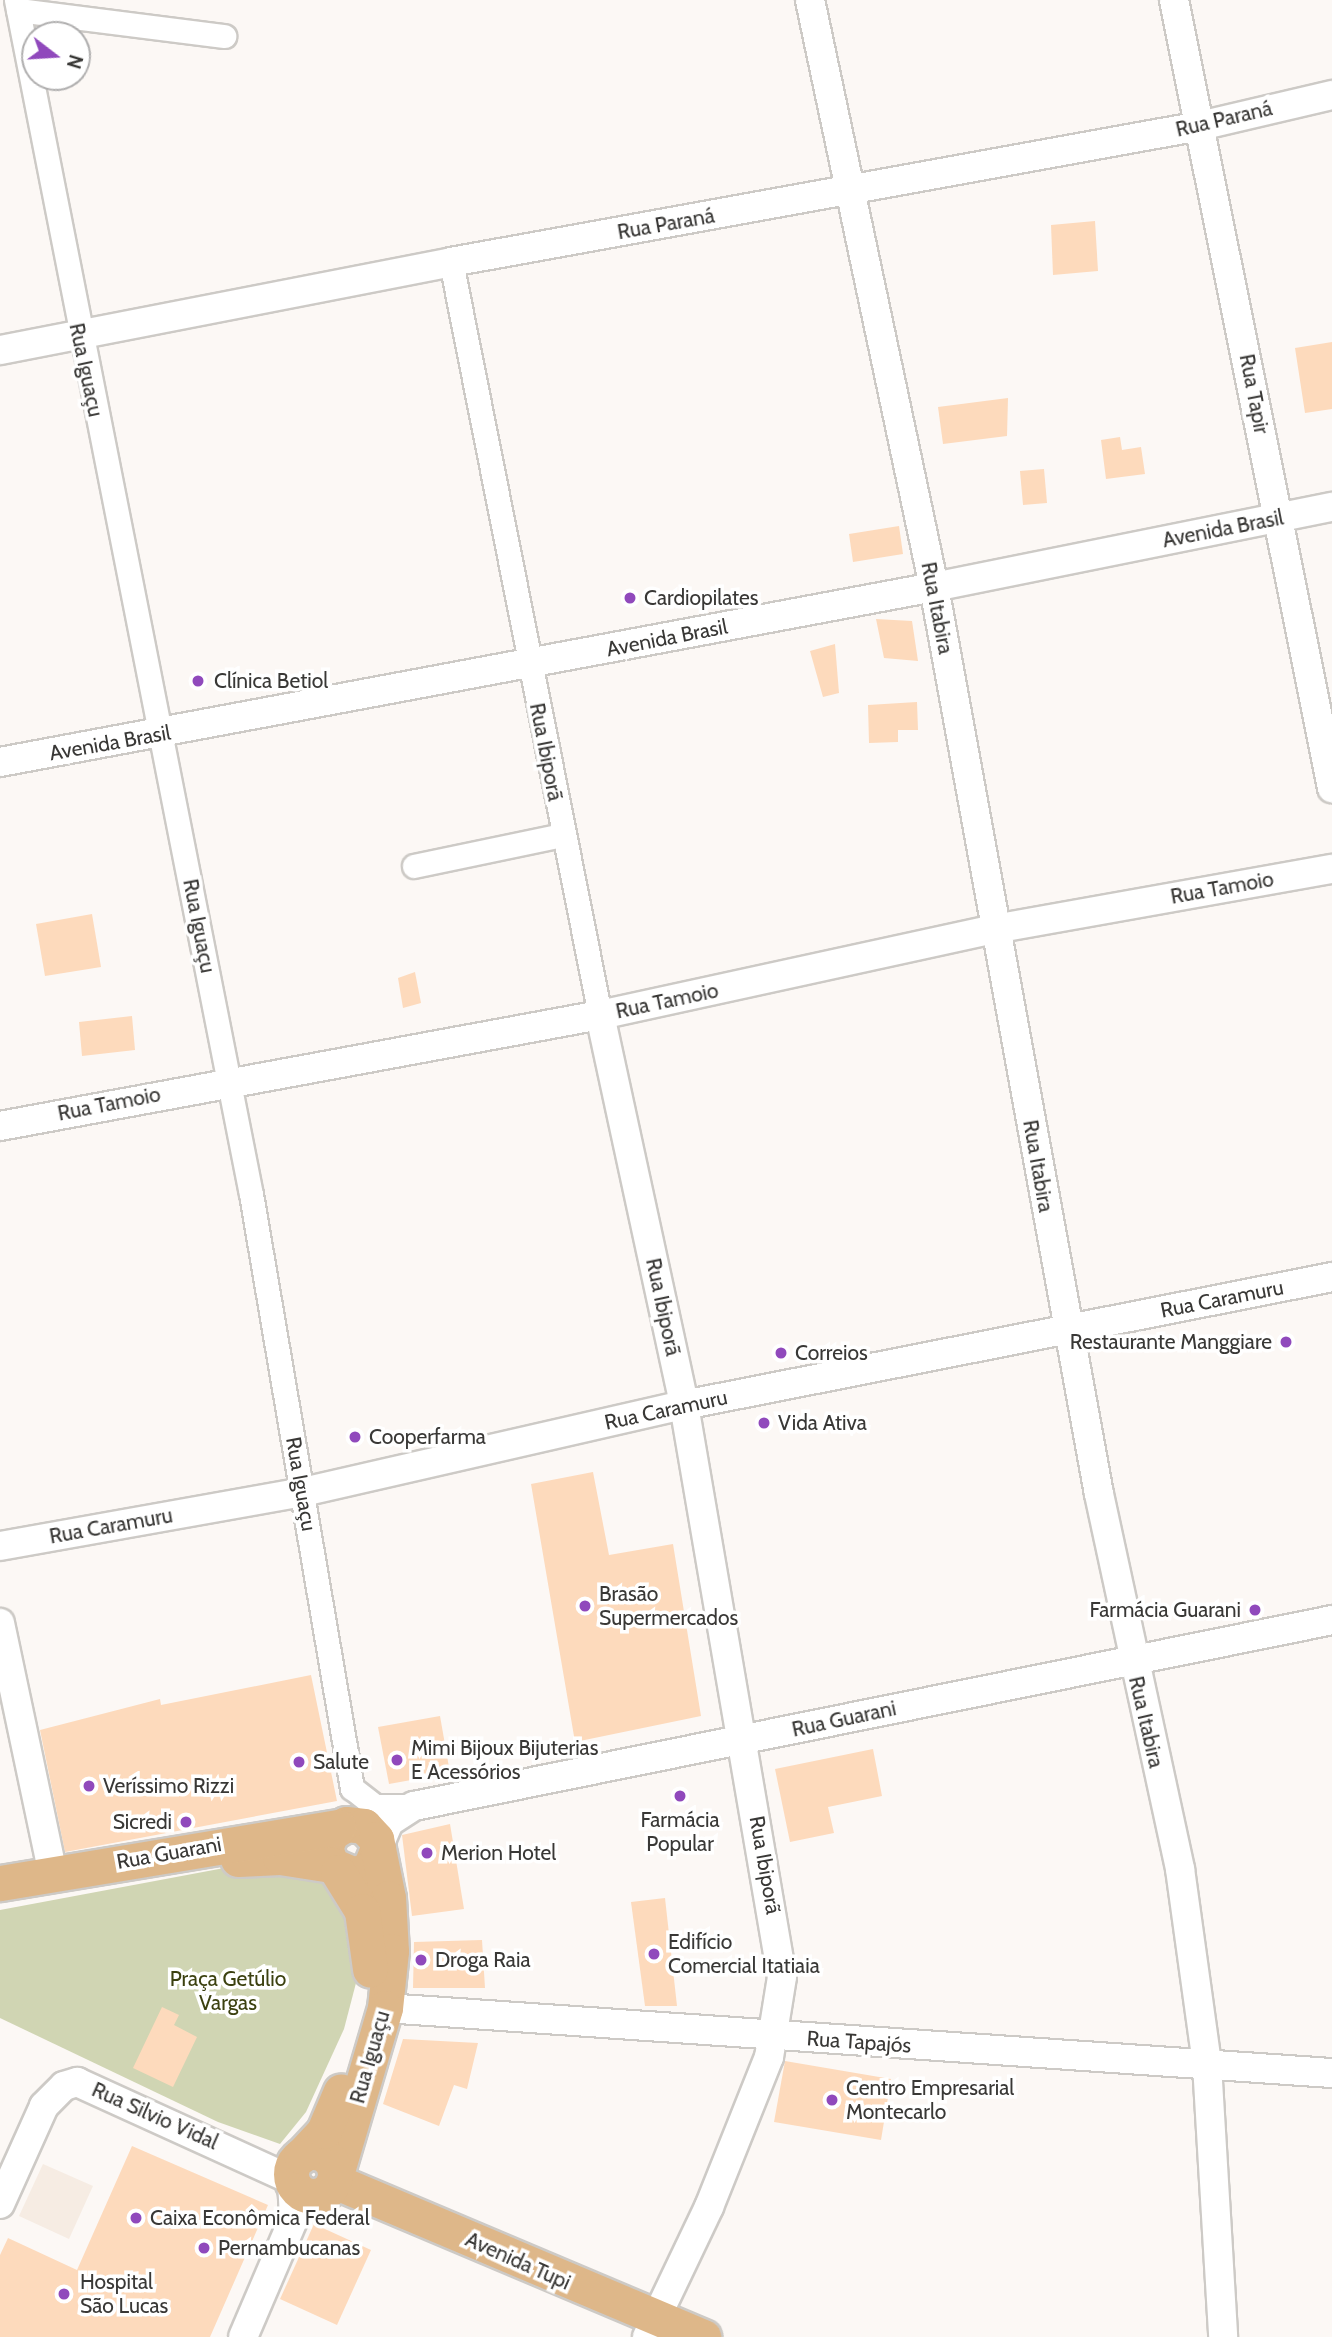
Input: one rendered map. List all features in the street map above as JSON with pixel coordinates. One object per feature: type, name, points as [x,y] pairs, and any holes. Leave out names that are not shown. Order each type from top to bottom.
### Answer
[{"type":"main road","points":[[364,1826],[378,1848],[364,1872],[335,1868],[326,1848],[338,1827],[364,1826]]},
{"type":"main road","name":"Rua Guarani","points":[[0,1884],[338,1827]]},
{"type":"main road","name":"Rua Iguaçu","points":[[312,2178],[385,2008],[391,1951],[378,1848]]},
{"type":"main road","name":"Rua Guarani","points":[[0,1901],[242,1858],[280,1857],[335,1868]]},
{"type":"main road","name":"Rua Iguaçu","points":[[312,2178],[371,1983],[362,1910],[335,1868]]},
{"type":"main road","name":"Avenida Tupi","points":[[312,2178],[644,2331],[703,2337]]},
{"type":"street","name":"Rua Itabira","points":[[810,0],[934,587],[1068,1330],[1132,1661],[1180,1869],[1207,2064],[1223,2337]]},
{"type":"street","name":"Rua Tapir","points":[[1174,0],[1332,788]]},
{"type":"street","points":[[17,5],[224,36]]},
{"type":"street","name":"Rua Iguaçu","points":[[17,5],[79,334],[162,734],[228,1080],[303,1492],[352,1788]]},
{"type":"street","name":"Rua Paraná","points":[[0,350],[451,262],[850,192],[1200,126],[1332,94]]},
{"type":"street","name":"Rua Ibiporã","points":[[451,262],[562,835],[684,1405],[782,1977],[773,2037],[709,2207],[644,2331]]},
{"type":"street","name":"Avenida Brasil","points":[[0,762],[162,734],[934,587],[1332,507]]},
{"type":"street","points":[[414,866],[562,835]]},
{"type":"street","name":"Rua Tamoio","points":[[0,1126],[228,1080],[600,1015],[994,929],[1332,869]]},
{"type":"street","name":"Rua Caramuru","points":[[0,1546],[303,1492],[684,1405],[1332,1277]]},
{"type":"street","name":"Rua Guarani","points":[[378,1848],[389,1822],[414,1806],[1332,1620]]},
{"type":"street","points":[[0,1623],[53,1874]]},
{"type":"street","points":[[338,1827],[348,1815],[352,1788],[375,1806],[414,1806]]},
{"type":"street","name":"Rua Tapajós","points":[[385,2008],[773,2037],[1332,2073]]},
{"type":"street","name":"Rua Silvio Vidal","points":[[0,2204],[44,2106],[64,2087],[77,2082],[312,2178]]},
{"type":"street","name":"Rua Iguaçu","points":[[243,2337],[312,2178]]},
{"type":"shaded area","points":[[43,2164],[93,2186],[69,2239],[19,2216]]},
{"type":"green space","name":"Praça Getúlio Vargas","points":[[251,1863],[335,1884],[357,1935],[356,1983],[344,2029],[306,2112],[280,2144],[218,2122],[0,2018],[0,1910]]},
{"type":"building","points":[[1095,221],[1098,271],[1053,275],[1051,225]]},
{"type":"building","points":[[1332,342],[1332,409],[1305,413],[1295,348]]},
{"type":"building","points":[[1008,398],[1007,436],[943,444],[938,407]]},
{"type":"building","points":[[1120,437],[1122,450],[1141,447],[1145,474],[1106,479],[1101,440]]},
{"type":"building","points":[[1044,469],[1047,503],[1023,505],[1020,471]]},
{"type":"building","points":[[899,526],[903,554],[853,562],[849,534]]},
{"type":"building","points":[[876,619],[912,621],[918,661],[884,658]]},
{"type":"building","points":[[835,644],[839,693],[823,697],[810,651]]},
{"type":"building","points":[[917,702],[918,730],[898,730],[898,742],[869,743],[868,705]]},
{"type":"building","points":[[92,914],[101,967],[45,976],[36,924]]},
{"type":"building","points":[[415,972],[421,1003],[403,1008],[398,978]]},
{"type":"building","points":[[132,1016],[135,1050],[82,1056],[79,1022]]},
{"type":"building","name":"Brasão Supermercados","points":[[593,1472],[609,1555],[673,1544],[701,1716],[575,1742],[531,1484]]},
{"type":"building","points":[[311,1675],[337,1801],[65,1852],[40,1730],[160,1699],[161,1705]]},
{"type":"building","points":[[440,1716],[450,1773],[389,1784],[378,1727]]},
{"type":"building","points":[[873,1749],[882,1796],[828,1807],[834,1833],[790,1842],[775,1769]]},
{"type":"building","points":[[450,1824],[464,1909],[412,1916],[402,1835]]},
{"type":"building","name":"Edifício Comercial Itatiaia","points":[[665,1898],[677,2006],[645,2006],[631,1902]]},
{"type":"building","points":[[482,1940],[485,1988],[413,1988],[414,1942]]},
{"type":"building","points":[[162,2007],[179,2015],[174,2025],[197,2037],[173,2087],[133,2068]]},
{"type":"building","points":[[403,2039],[478,2043],[467,2089],[454,2085],[439,2126],[383,2104]]},
{"type":"building","name":"Centro Empresarial Montecarlo","points":[[785,2061],[891,2079],[881,2140],[774,2122]]},
{"type":"building","points":[[132,2146],[268,2205],[210,2337],[0,2337],[0,2255],[8,2238],[77,2270]]},
{"type":"building","points":[[314,2224],[371,2250],[337,2325],[280,2299]]},
{"type":"place","name":"Cardiopilates","points":[[630,598]]},
{"type":"place","name":"Clínica Betiol","points":[[198,681]]},
{"type":"place","name":"Restaurante Manggiare","points":[[1286,1342]]},
{"type":"place","name":"Correios","points":[[781,1353]]},
{"type":"place","name":"Vida Ativa","points":[[764,1423]]},
{"type":"place","name":"Cooperfarma","points":[[355,1437]]},
{"type":"place","name":"Brasão Supermercados","points":[[585,1606]]},
{"type":"place","name":"Farmácia Guarani","points":[[1255,1610]]},
{"type":"place","name":"Mimi Bijoux Bijuterias E Acessórios","points":[[397,1760]]},
{"type":"place","name":"Salute","points":[[299,1762]]},
{"type":"place","name":"Veríssimo Rizzi","points":[[89,1786]]},
{"type":"place","name":"Farmácia Popular","points":[[680,1796]]},
{"type":"place","name":"Sicredi","points":[[186,1822]]},
{"type":"place","name":"Merion Hotel","points":[[427,1853]]},
{"type":"place","name":"Edifício Comercial Itatiaia","points":[[654,1954]]},
{"type":"place","name":"Droga Raia","points":[[421,1960]]},
{"type":"place","name":"Centro Empresarial Montecarlo","points":[[832,2100]]},
{"type":"place","name":"Caixa Econômica Federal","points":[[136,2218]]},
{"type":"place","name":"Pernambucanas","points":[[204,2248]]},
{"type":"place","name":"Hospital São Lucas","points":[[64,2294]]}]
